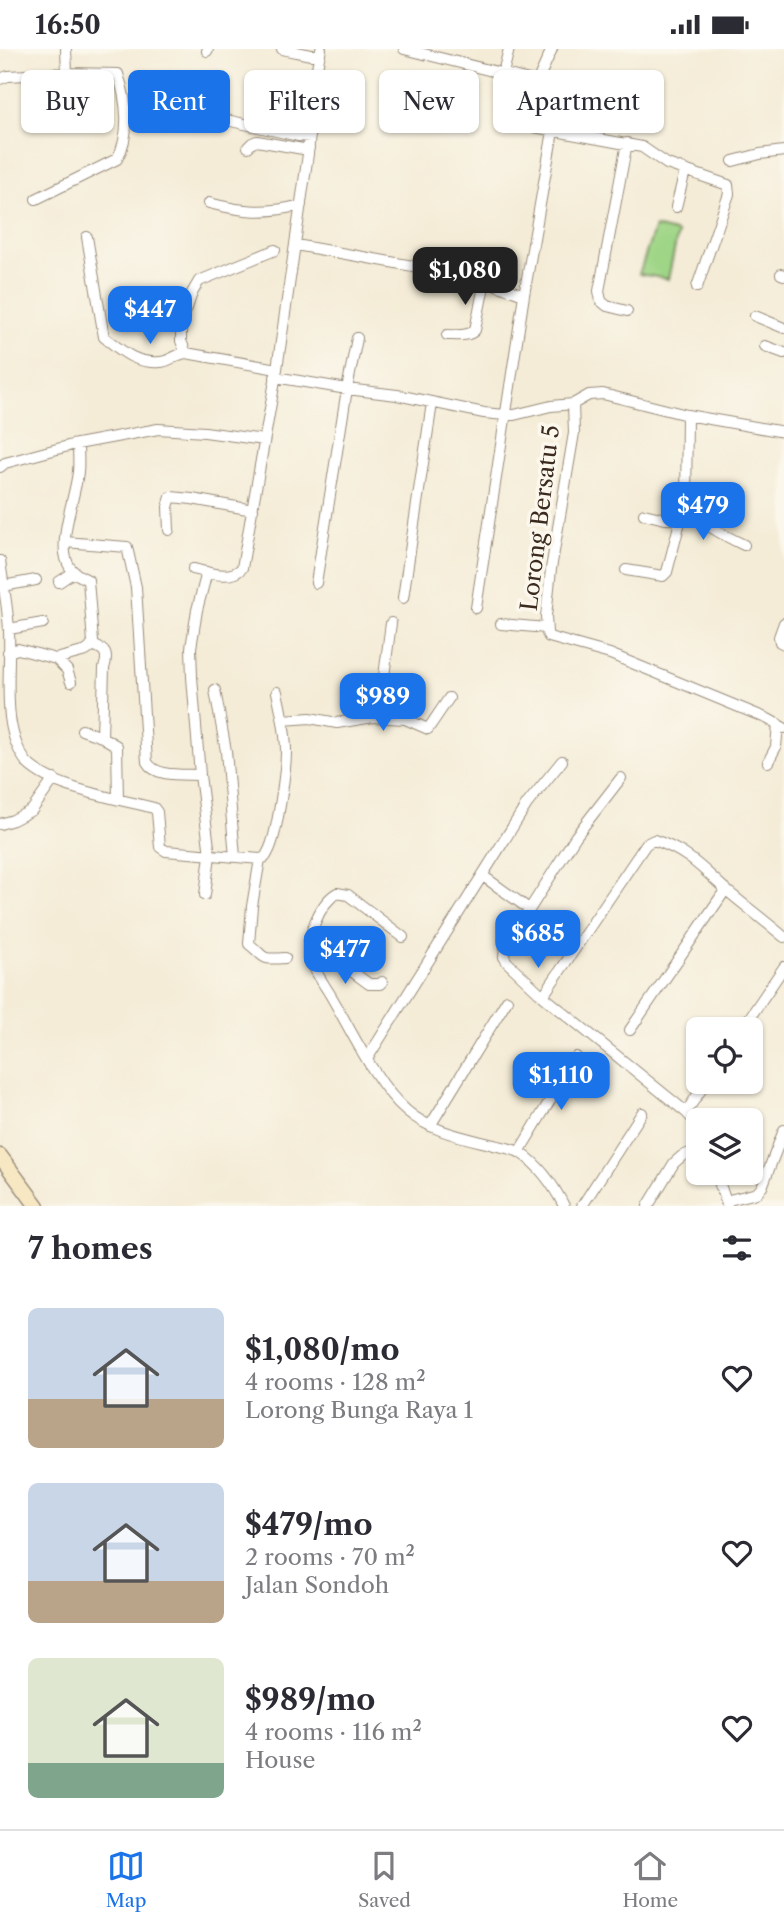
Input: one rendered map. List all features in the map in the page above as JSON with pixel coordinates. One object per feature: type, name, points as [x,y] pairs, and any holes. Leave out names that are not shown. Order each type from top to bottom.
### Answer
[{"type":"street","points":[[66,49],[67,70]]},
{"type":"street","points":[[193,569],[228,575],[237,573],[242,568],[253,510],[296,245],[316,72],[321,52],[282,49]]},
{"type":"street","points":[[404,49],[493,70]]},
{"type":"street","points":[[504,70],[509,49]]},
{"type":"street","points":[[542,70],[552,49]]},
{"type":"street","points":[[36,199],[117,159],[127,134],[123,88],[118,74],[114,74]]},
{"type":"street","points":[[0,79],[21,75]]},
{"type":"street","points":[[230,122],[309,142]]},
{"type":"street","points":[[476,608],[524,295],[553,133]]},
{"type":"street","points":[[565,133],[627,143],[642,148],[667,164],[728,185],[729,194],[697,287]]},
{"type":"street","points":[[248,147],[257,141],[303,149],[309,142]]},
{"type":"street","points":[[627,143],[599,291],[601,301],[607,306],[627,311]]},
{"type":"street","points":[[733,160],[784,151]]},
{"type":"street","points":[[676,207],[685,171]]},
{"type":"street","points":[[209,203],[237,210],[274,211],[301,205]]},
{"type":"street","points":[[87,237],[104,337],[133,360],[162,363],[178,354],[186,353],[346,389],[397,395],[505,415],[551,405],[573,404],[589,395],[603,394],[687,415],[781,431]]},
{"type":"street","points":[[296,245],[422,267],[485,281],[524,295]]},
{"type":"street","points":[[186,353],[181,341],[181,326],[199,281],[275,250]]},
{"type":"street","points":[[447,335],[468,335],[475,330],[485,281]]},
{"type":"street","points":[[755,316],[784,328]]},
{"type":"street","points":[[316,583],[346,389],[357,338]]},
{"type":"street","points":[[765,346],[784,352]]},
{"type":"street","points":[[403,598],[432,403]]},
{"type":"street","name":"Lorong Bersatu 5","points":[[547,632],[551,569],[574,433],[573,404]]},
{"type":"street","points":[[626,570],[663,576],[667,572],[684,509],[687,415]]},
{"type":"street","points":[[0,467],[5,463],[78,444],[159,429],[264,440]]},
{"type":"street","points":[[55,659],[86,651],[93,642],[88,580],[77,576],[69,566],[65,553],[78,470],[78,444]]},
{"type":"street","points":[[169,530],[168,507],[171,497],[253,510]]},
{"type":"street","points":[[643,514],[676,519],[684,509]]},
{"type":"street","points":[[684,509],[712,529],[744,545]]},
{"type":"street","points":[[65,541],[127,547],[136,587],[147,762],[152,770],[200,775]]},
{"type":"street","points":[[0,561],[9,629],[4,710],[6,727],[15,748],[27,764],[67,785],[154,807],[158,812],[160,848],[166,851],[260,859],[270,851],[284,779],[286,751],[277,692]]},
{"type":"street","points":[[59,582],[74,572]]},
{"type":"street","points":[[205,895],[210,855],[200,775],[191,648],[207,572]]},
{"type":"street","points":[[3,586],[36,580]]},
{"type":"street","points":[[373,717],[381,699],[391,623]]},
{"type":"street","points":[[784,623],[779,637],[784,644]]},
{"type":"street","points":[[9,629],[43,624]]},
{"type":"street","points":[[501,624],[547,632],[556,640],[610,654],[781,726],[776,747],[768,762]]},
{"type":"street","points":[[92,645],[102,649],[107,660],[104,668],[102,737]]},
{"type":"street","points":[[8,652],[19,649],[55,659],[67,670],[71,682]]},
{"type":"street","points":[[215,690],[226,751],[235,857]]},
{"type":"street","points":[[283,720],[310,718],[337,723],[373,717],[405,719],[428,729],[449,698]]},
{"type":"street","points":[[82,730],[117,746],[118,799]]},
{"type":"street","points":[[367,1059],[527,804],[562,761]]},
{"type":"street","points":[[621,778],[576,836],[505,948],[504,957],[543,996],[686,1112]]},
{"type":"street","points":[[0,824],[32,810],[54,779]]},
{"type":"street","points":[[543,996],[646,844],[654,840],[692,857],[784,937]]},
{"type":"street","points":[[260,859],[249,944],[259,951],[262,958],[285,958]]},
{"type":"street","points":[[483,876],[529,909]]},
{"type":"street","points":[[630,1030],[726,889]]},
{"type":"street","points":[[403,937],[348,895],[337,893],[329,898],[321,909],[312,930],[310,957],[367,1059],[393,1097],[408,1112],[430,1126],[448,1133],[519,1151],[555,1187],[564,1206]]},
{"type":"street","points":[[311,941],[369,984],[382,982]]},
{"type":"street","points":[[750,1017],[784,967]]},
{"type":"street","points":[[430,1126],[507,1000]]},
{"type":"street","points":[[519,1151],[576,1057]]},
{"type":"street","points":[[582,1206],[642,1113]]},
{"type":"street","points":[[720,1185],[726,1203],[757,1193],[762,1187],[784,1130]]},
{"type":"street","points":[[648,1206],[674,1163],[686,1154]]},
{"type":"street","points":[[0,1156],[37,1206]]},
{"type":"green space","points":[[655,227],[678,233],[668,279],[639,274]]}]
